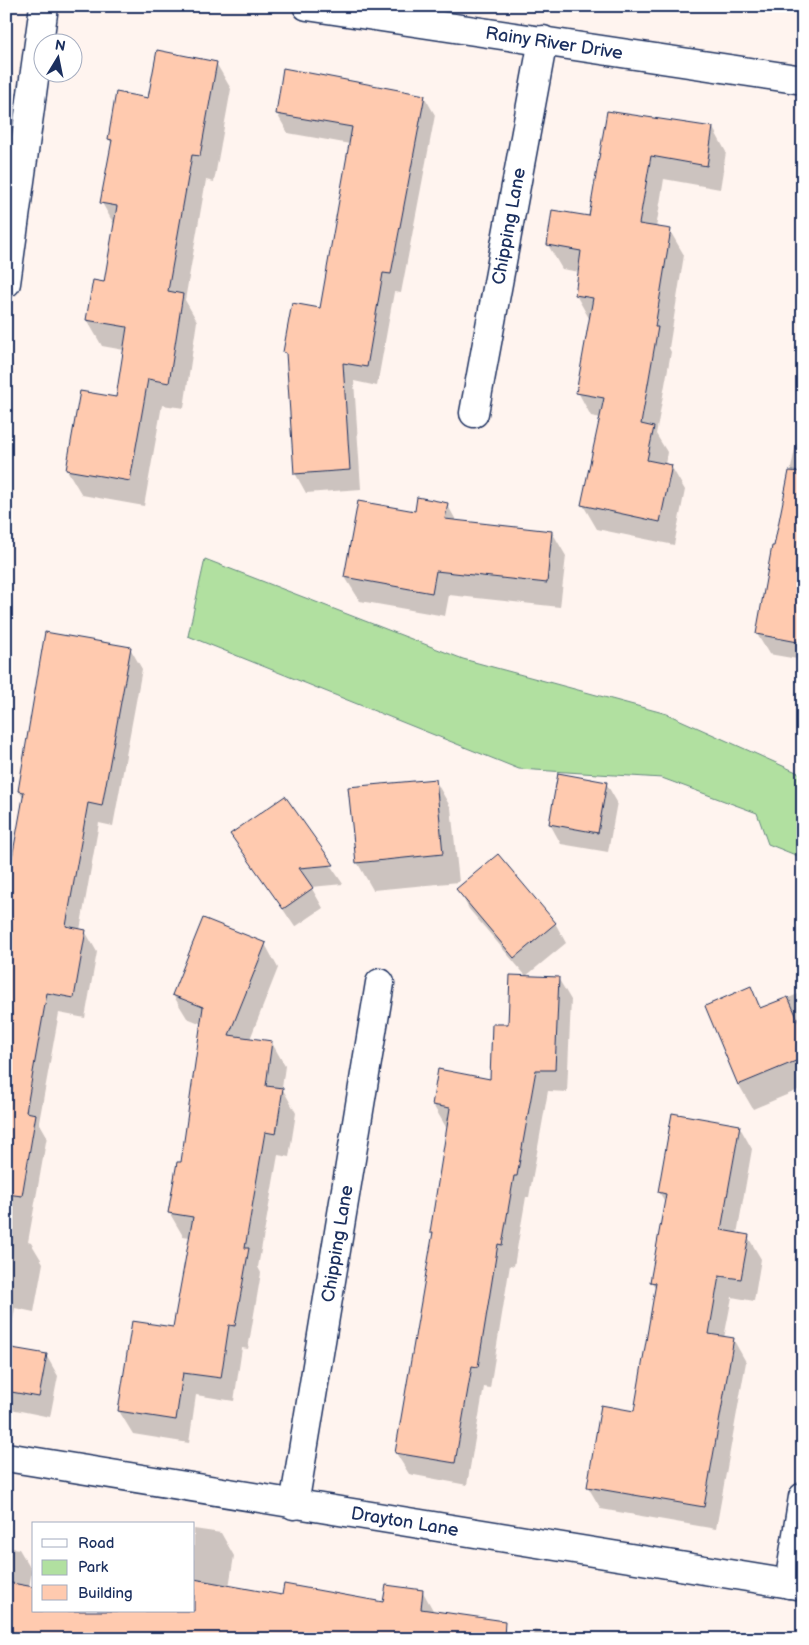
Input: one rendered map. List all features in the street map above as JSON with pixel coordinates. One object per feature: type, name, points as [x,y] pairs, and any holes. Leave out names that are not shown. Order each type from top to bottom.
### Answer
[{"type":"street","points":[[6,283],[44,6]]},
{"type":"street","name":"Rainy River Drive","points":[[307,6],[803,80]]},
{"type":"street","name":"Chipping Lane","points":[[474,413],[543,40]]},
{"type":"street","name":"Chipping Lane","points":[[294,1505],[380,983]]},
{"type":"street","name":"Drayton Lane","points":[[6,1457],[796,1585]]},
{"type":"street","points":[[796,1585],[803,1497]]},
{"type":"green space","points":[[205,559],[463,659],[667,714],[803,775],[803,858],[768,844],[757,813],[662,778],[519,769],[188,636]]},
{"type":"building","points":[[157,50],[217,62],[200,156],[192,155],[168,291],[183,294],[169,383],[148,379],[130,481],[66,470],[80,391],[116,397],[127,327],[86,320],[93,280],[104,282],[117,206],[100,203],[112,140],[108,139],[116,92],[148,98]]},
{"type":"building","points":[[283,68],[425,95],[391,274],[383,273],[367,367],[343,363],[350,470],[294,474],[286,353],[283,352],[292,303],[320,308],[352,127],[276,114]]},
{"type":"building","points":[[607,111],[713,127],[707,166],[651,156],[639,224],[671,229],[655,327],[658,327],[641,424],[654,427],[647,460],[672,465],[660,522],[581,505],[604,398],[576,393],[593,298],[575,295],[581,251],[547,245],[552,210],[589,216]]},
{"type":"building","points":[[789,471],[803,472],[803,643],[756,634],[772,546],[774,546]]},
{"type":"building","points":[[417,497],[448,503],[445,519],[552,531],[547,583],[436,571],[432,593],[344,577],[358,501],[415,511]]},
{"type":"building","points":[[45,632],[131,647],[102,806],[88,803],[66,926],[86,930],[74,998],[47,993],[26,1112],[36,1114],[22,1196],[6,1194],[6,891],[24,792],[18,791]]},
{"type":"building","points":[[558,773],[607,782],[598,833],[549,824]]},
{"type":"building","points":[[436,779],[443,854],[356,863],[348,787]]},
{"type":"building","points":[[285,796],[334,865],[299,868],[313,888],[283,909],[230,834]]},
{"type":"building","points":[[498,854],[556,923],[514,958],[456,889]]},
{"type":"building","points":[[203,918],[266,943],[229,1035],[272,1041],[266,1086],[283,1088],[276,1134],[265,1132],[245,1248],[249,1248],[235,1326],[229,1325],[221,1378],[183,1373],[176,1420],[118,1411],[132,1321],[173,1327],[193,1217],[168,1213],[177,1162],[181,1162],[203,1007],[172,995]]},
{"type":"building","points":[[510,975],[559,977],[555,1070],[536,1070],[517,1176],[514,1176],[502,1245],[498,1244],[478,1367],[472,1366],[455,1463],[395,1453],[433,1232],[430,1232],[450,1108],[432,1105],[438,1069],[490,1079],[492,1024],[508,1024]]},
{"type":"building","points":[[751,986],[760,1008],[788,997],[803,1031],[803,1058],[738,1085],[705,1006]]},
{"type":"building","points":[[672,1113],[740,1125],[721,1230],[749,1235],[741,1279],[719,1276],[709,1334],[734,1338],[704,1507],[587,1487],[601,1405],[634,1411],[656,1283],[650,1282],[666,1194],[658,1192]]},
{"type":"building","points":[[6,1347],[47,1354],[39,1397],[6,1391]]},
{"type":"building","points":[[195,1579],[282,1595],[284,1584],[383,1602],[386,1585],[423,1590],[421,1609],[505,1621],[504,1639],[27,1639],[6,1635],[6,1582],[32,1587],[32,1612],[195,1612]]}]
